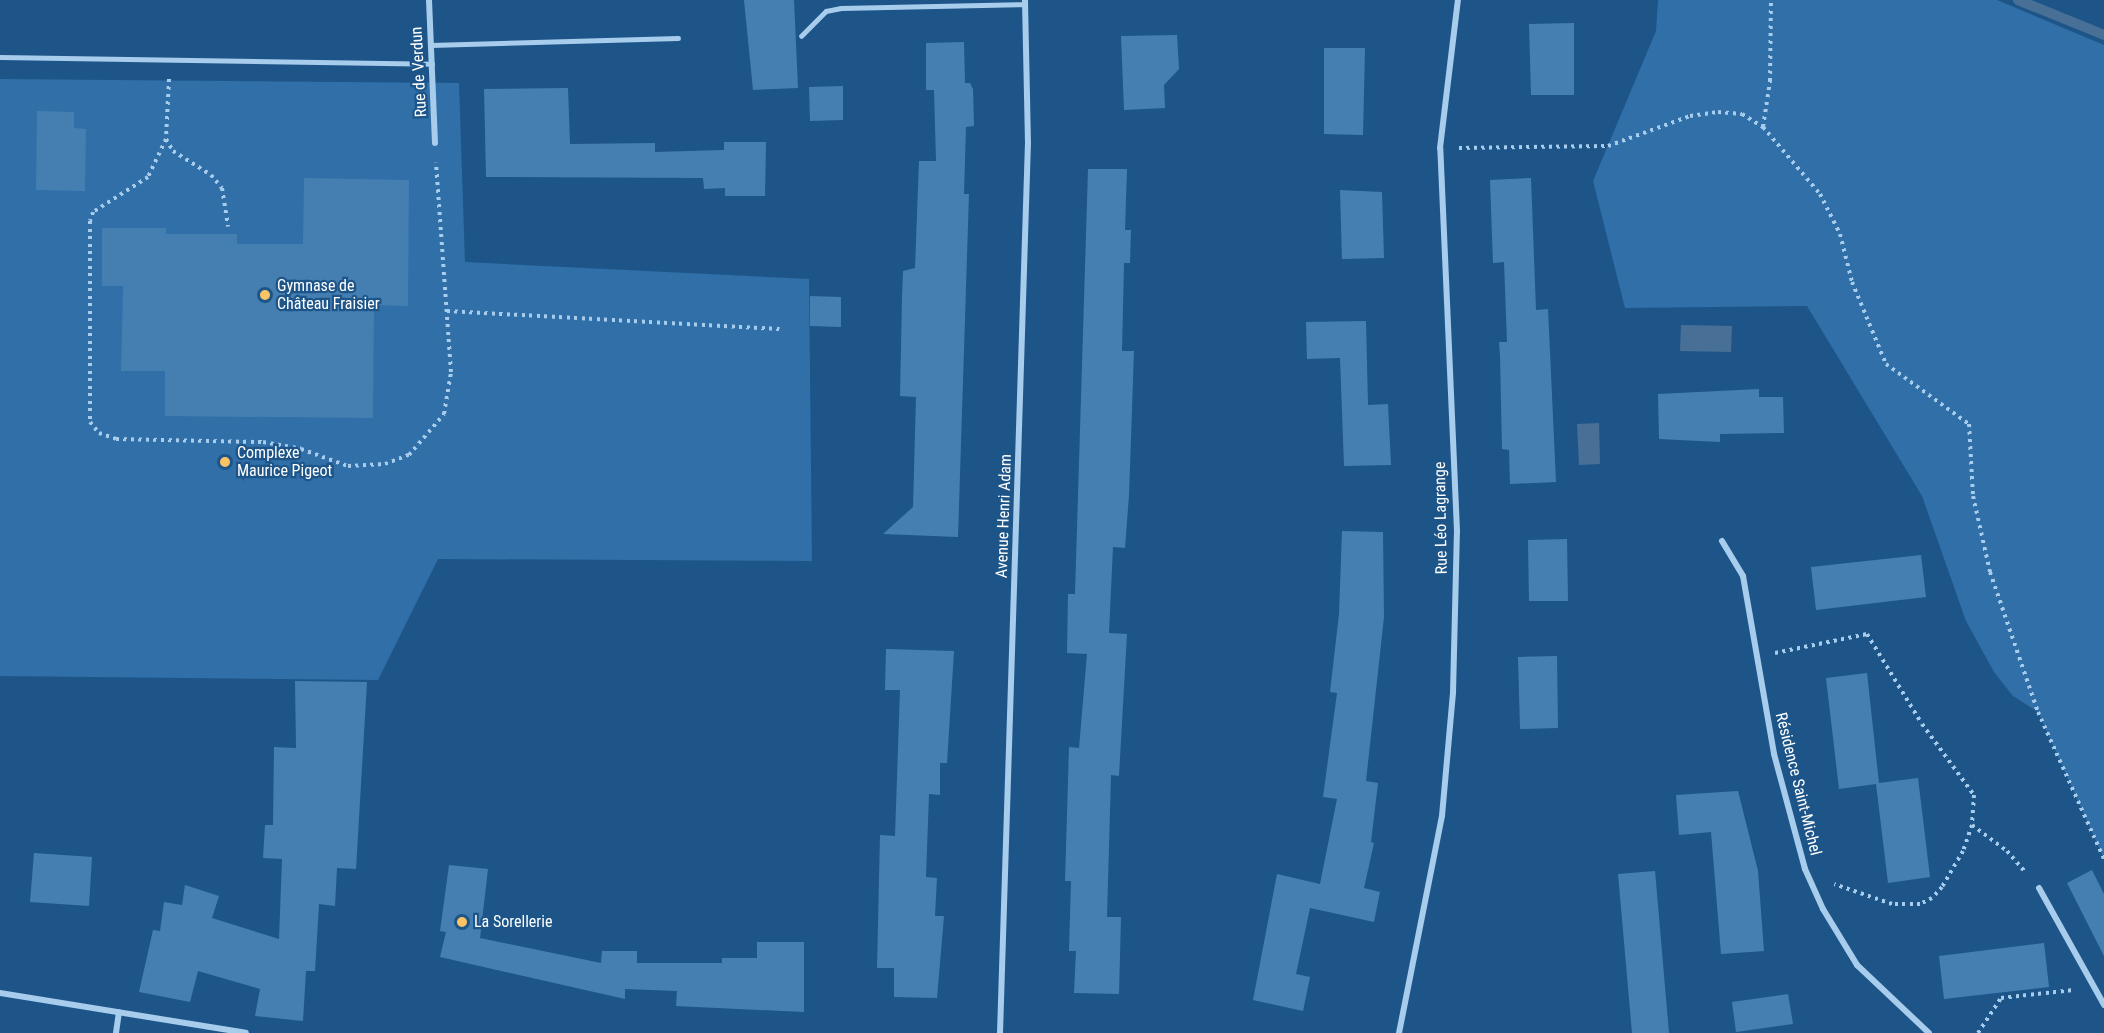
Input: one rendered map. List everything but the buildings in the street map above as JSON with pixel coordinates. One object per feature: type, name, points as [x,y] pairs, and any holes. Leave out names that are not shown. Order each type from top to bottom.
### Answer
[{"type":"street","name":"Rue de Verdun","points":[[429,0],[435,143]]},
{"type":"street","name":"Rue Léo Lagrange","points":[[1399,1033],[1442,816],[1453,693],[1457,531],[1440,148],[1458,0]]},
{"type":"street","name":"Avenue Henri Adam","points":[[1000,1033],[1028,144],[1025,2]]},
{"type":"street","name":"Résidence Saint-Michel","points":[[1722,541],[1743,576],[1782,791],[1808,875],[1822,909],[1857,965],[1929,1033]]},
{"type":"street","points":[[2039,888],[2104,1005]]},
{"type":"street","points":[[0,993],[246,1033]]},
{"type":"street","points":[[116,1033],[119,1012]]},
{"type":"lane","points":[[801,36],[826,11],[841,8],[1025,2]]},
{"type":"lane","points":[[431,45],[678,38]]},
{"type":"lane","points":[[0,57],[432,64]]},
{"type":"path","points":[[1763,127],[1770,81],[1771,0]]},
{"type":"path","points":[[170,60],[166,139],[148,177],[93,212],[90,221],[90,423],[99,433],[116,439],[263,442],[301,448],[348,466],[385,464],[409,455],[444,414],[450,372],[447,312],[441,270],[435,143]]},
{"type":"path","points":[[1440,148],[1608,146],[1690,116],[1718,112],[1742,114],[1763,127],[1820,194],[1840,234],[1852,282],[1886,364],[1969,424],[1973,496],[1990,572],[2038,712],[2104,859]]},
{"type":"path","points":[[166,139],[174,151],[211,175],[222,188],[228,227]]},
{"type":"path","points":[[447,312],[780,329]]},
{"type":"path","points":[[1757,657],[1867,634],[1922,724],[1974,795],[1972,825],[1942,887],[1920,904],[1892,904],[1808,875]]},
{"type":"path","points":[[1972,825],[2007,851],[2039,888]]},
{"type":"path","points":[[1978,1033],[2001,998],[2096,988]]},
{"type":"shaded area","points":[[1658,0],[1997,0],[2104,45],[2104,859],[2038,712],[2013,696],[1994,672],[1966,621],[1922,496],[1807,306],[1625,308],[1593,181],[1656,31]]},
{"type":"shaded area","points":[[0,79],[459,83],[465,262],[809,279],[812,561],[438,559],[378,680],[0,676]]},
{"type":"shaded area","points":[[1681,325],[1732,326],[1731,352],[1680,351]]},
{"type":"shaded area","points":[[1599,423],[1600,464],[1579,465],[1577,424]]},
{"type":"waterway","points":[[2018,0],[2104,35]]},
{"type":"place","name":"Gymnase de Château Fraisier","points":[[265,295]]},
{"type":"place","name":"Complexe Maurice Pigeot","points":[[225,462]]},
{"type":"place","name":"La Sorellerie","points":[[462,922]]}]
